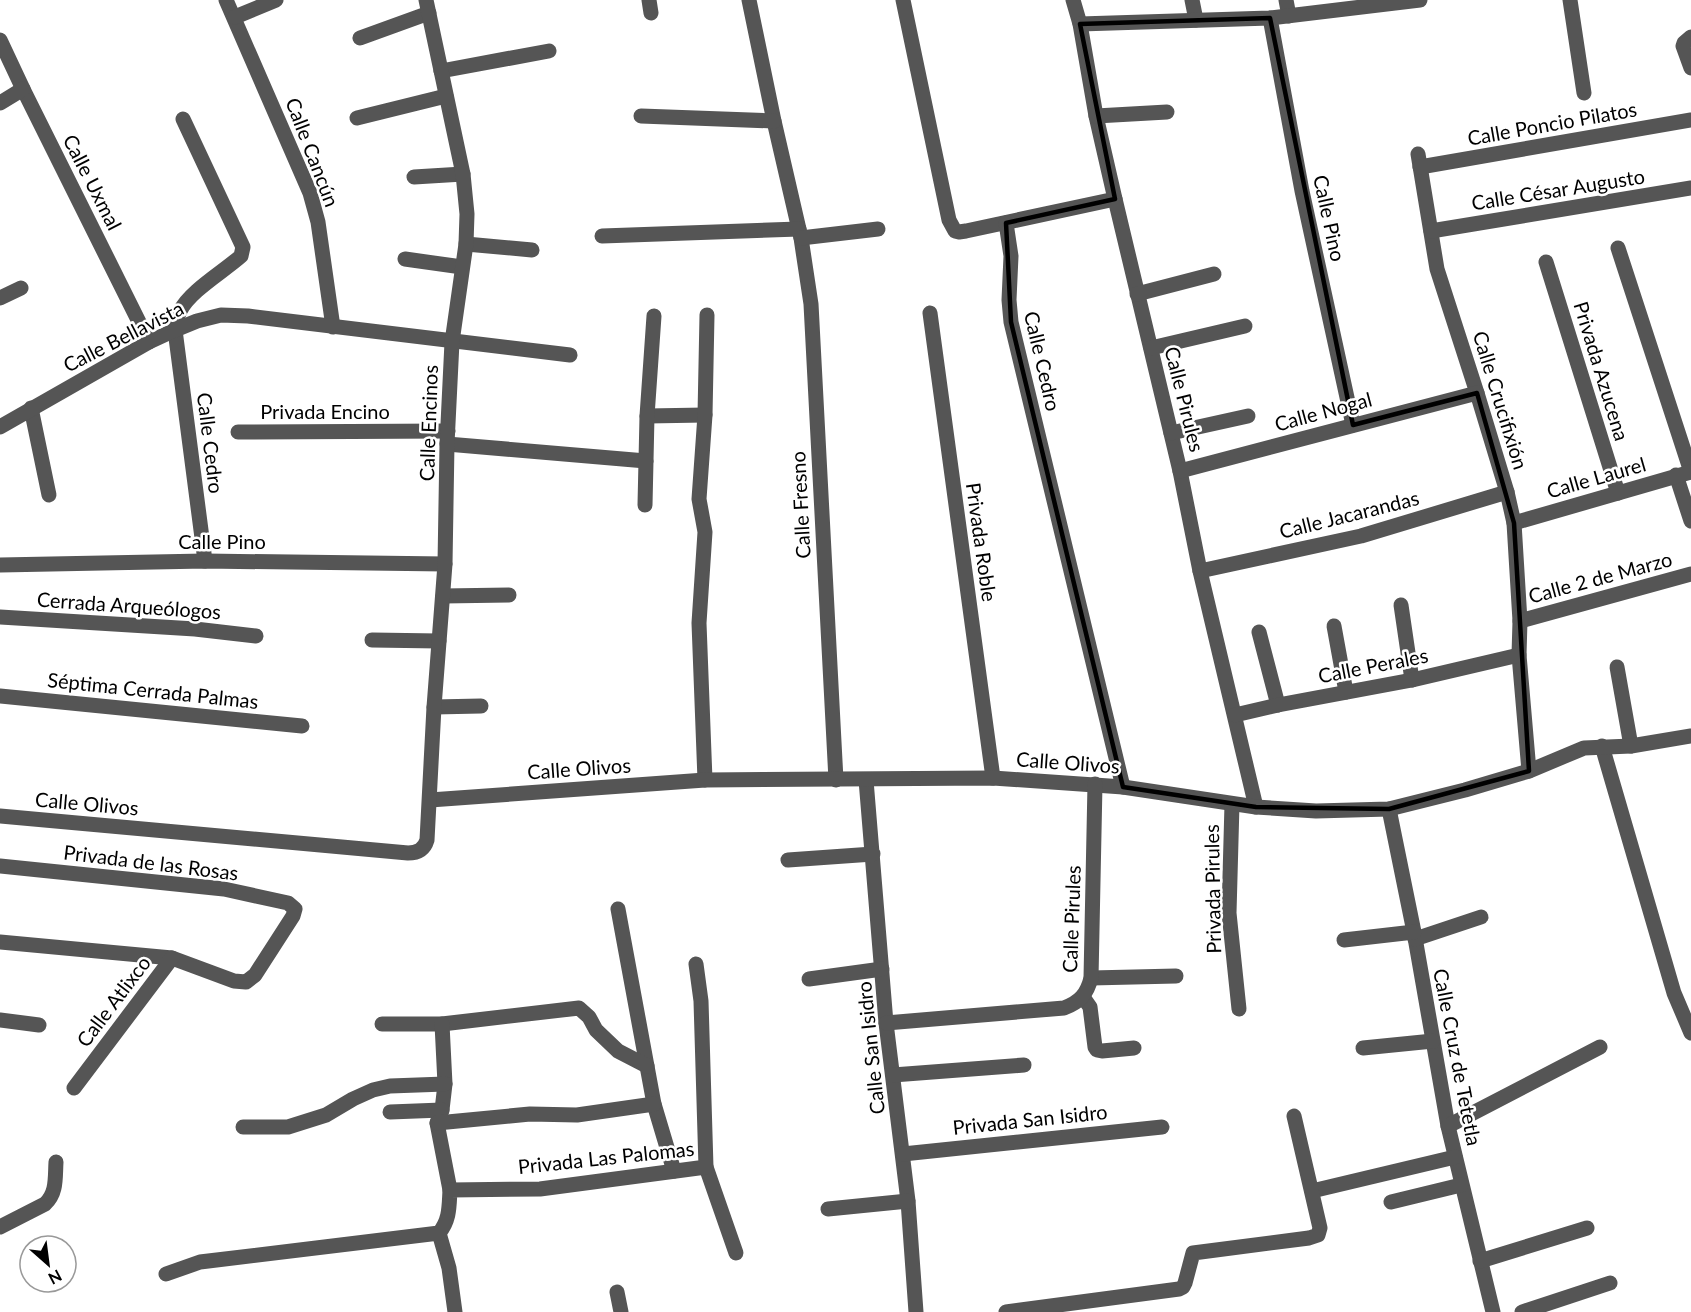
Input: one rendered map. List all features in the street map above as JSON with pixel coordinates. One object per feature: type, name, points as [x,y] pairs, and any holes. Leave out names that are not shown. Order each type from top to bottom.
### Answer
[{"type":"street","name":"Calle Cancún","points":[[226,0],[310,193],[318,222],[333,327]]},
{"type":"street","points":[[235,17],[276,0]]},
{"type":"street","name":"Calle Fresno","points":[[749,0],[800,233],[811,304],[836,780]]},
{"type":"street","points":[[903,0],[951,226],[955,231],[1006,223],[1115,199]]},
{"type":"street","name":"Calle Pirules","points":[[1073,0],[1080,24],[1096,116],[1256,807]]},
{"type":"street","points":[[1192,0],[1196,20]]},
{"type":"street","points":[[1286,0],[1289,16]]},
{"type":"street","points":[[1080,24],[1270,18],[1376,3],[1420,0]]},
{"type":"street","points":[[1570,0],[1584,93]]},
{"type":"street","points":[[360,38],[427,7]]},
{"type":"street","name":"Calle Encinos","points":[[421,850],[427,840],[445,564],[452,342],[466,244],[467,214],[463,174],[427,7]]},
{"type":"street","name":"Calle Pino","points":[[1270,18],[1302,191],[1353,425]]},
{"type":"street","name":"Calle Uxmal","points":[[0,40],[150,342]]},
{"type":"street","points":[[1687,40],[1683,46],[1691,68]]},
{"type":"street","points":[[441,71],[549,51]]},
{"type":"street","points":[[0,103],[23,89]]},
{"type":"street","points":[[357,118],[446,96]]},
{"type":"street","points":[[1096,116],[1167,112]]},
{"type":"street","points":[[641,116],[774,121]]},
{"type":"street","points":[[175,330],[178,314],[184,304],[241,256],[243,247],[183,119]]},
{"type":"street","name":"Calle Poncio Pilatos","points":[[1419,160],[1691,120]]},
{"type":"street","name":"Calle Crucifixión","points":[[1419,160],[1437,269],[1477,393],[1514,523],[1520,621],[1518,656],[1529,771]]},
{"type":"street","points":[[414,177],[463,174]]},
{"type":"street","name":"Calle César Augusto","points":[[1431,231],[1691,188]]},
{"type":"street","name":"Calle Cedro","points":[[1006,223],[1011,256],[1009,300],[1011,322],[1124,787]]},
{"type":"street","points":[[602,236],[800,233],[878,229]]},
{"type":"street","points":[[466,244],[532,250]]},
{"type":"street","points":[[1618,248],[1686,473],[1691,521]]},
{"type":"street","points":[[405,259],[462,267]]},
{"type":"street","name":"Privada Azucena","points":[[1546,262],[1618,493]]},
{"type":"street","points":[[1137,294],[1214,274]]},
{"type":"street","points":[[0,298],[21,288]]},
{"type":"street","name":"Privada Roble","points":[[930,313],[993,778]]},
{"type":"street","name":"Calle Bellavista","points":[[0,427],[150,342],[197,321],[221,315],[248,316],[452,342]]},
{"type":"street","points":[[705,780],[699,623],[705,532],[699,499],[705,415],[706,315]]},
{"type":"street","points":[[645,505],[654,316]]},
{"type":"street","points":[[1151,348],[1245,326]]},
{"type":"street","name":"Calle Cedro","points":[[175,330],[205,561]]},
{"type":"street","points":[[452,342],[570,355]]},
{"type":"street","name":"Calle Nogal","points":[[1180,471],[1477,393]]},
{"type":"street","points":[[31,408],[49,495]]},
{"type":"street","points":[[648,416],[705,415]]},
{"type":"street","points":[[1171,433],[1248,416]]},
{"type":"street","name":"Privada Encino","points":[[238,432],[448,437],[646,460]]},
{"type":"street","name":"Calle Laurel","points":[[1514,523],[1686,473]]},
{"type":"street","name":"Calle Jacarandas","points":[[1200,571],[1361,536],[1507,492]]},
{"type":"street","name":"Calle Pino","points":[[0,565],[205,561],[445,564]]},
{"type":"street","name":"Calle 2 de Marzo","points":[[1520,621],[1691,574]]},
{"type":"street","points":[[443,596],[509,595]]},
{"type":"street","points":[[1401,605],[1412,680]]},
{"type":"street","name":"Cerrada Arqueólogos","points":[[0,617],[195,629],[256,636]]},
{"type":"street","points":[[1334,626],[1346,692]]},
{"type":"street","points":[[1259,632],[1278,705]]},
{"type":"street","points":[[372,640],[439,641]]},
{"type":"street","name":"Calle Perales","points":[[1235,715],[1412,680],[1518,656]]},
{"type":"street","points":[[1617,666],[1631,746]]},
{"type":"street","name":"Séptima Cerrada Palmas","points":[[0,696],[302,726]]},
{"type":"street","points":[[434,707],[481,706]]},
{"type":"street","name":"Calle Olivos","points":[[430,800],[705,780],[993,778],[1124,787],[1256,807],[1316,811],[1389,809],[1529,771],[1584,748],[1631,746],[1691,736]]},
{"type":"street","points":[[1602,746],[1674,993],[1691,1033]]},
{"type":"street","name":"Calle San Isidro","points":[[866,780],[886,1023],[908,1201],[916,1312]]},
{"type":"street","name":"Calle Pirules","points":[[886,1023],[1064,1008],[1083,997],[1091,978],[1095,784]]},
{"type":"street","name":"Privada Pirules","points":[[1232,804],[1229,913],[1239,1009]]},
{"type":"street","name":"Calle Cruz de Tetetla","points":[[1389,809],[1448,1126],[1492,1312]]},
{"type":"street","name":"Calle Olivos","points":[[0,816],[408,853],[421,850]]},
{"type":"street","points":[[788,860],[873,854]]},
{"type":"street","name":"Privada de las Rosas","points":[[0,866],[224,889],[288,903],[295,909]]},
{"type":"street","name":"Calle Atlixco","points":[[74,1088],[172,958],[234,981],[246,982],[255,975],[293,916],[295,909]]},
{"type":"street","points":[[618,909],[654,1104],[674,1171]]},
{"type":"street","points":[[1344,940],[1414,936],[1481,917]]},
{"type":"street","points":[[0,942],[172,958]]},
{"type":"street","name":"Privada Las Palomas","points":[[450,1190],[540,1189],[706,1167],[701,1001],[696,964]]},
{"type":"street","points":[[809,979],[882,969]]},
{"type":"street","points":[[1091,978],[1176,976]]},
{"type":"street","points":[[1083,997],[1090,1007],[1095,1047],[1102,1051],[1134,1048]]},
{"type":"street","points":[[382,1024],[442,1024],[579,1008],[589,1017],[596,1030],[618,1051],[647,1066]]},
{"type":"street","points":[[0,1020],[39,1025]]},
{"type":"street","points":[[442,1024],[445,1084],[440,1116],[450,1190],[449,1215],[440,1233],[449,1268],[455,1312]]},
{"type":"street","points":[[1363,1048],[1433,1041]]},
{"type":"street","points":[[1448,1126],[1600,1047]]},
{"type":"street","points":[[893,1075],[1024,1065]]},
{"type":"street","points":[[243,1127],[288,1127],[326,1115],[353,1099],[373,1090],[390,1086],[445,1084]]},
{"type":"street","points":[[390,1112],[440,1116],[577,1115],[654,1104]]},
{"type":"street","points":[[1006,1312],[1167,1291],[1183,1287],[1191,1256],[1197,1251],[1318,1235],[1320,1228],[1294,1116]]},
{"type":"street","name":"Privada San Isidro","points":[[903,1154],[1162,1127]]},
{"type":"street","points":[[1312,1191],[1455,1157]]},
{"type":"street","points":[[0,1227],[51,1199],[54,1191],[56,1162]]},
{"type":"street","points":[[706,1167],[736,1253]]},
{"type":"street","points":[[1391,1202],[1461,1185]]},
{"type":"street","points":[[828,1209],[908,1201]]},
{"type":"street","points":[[1480,1262],[1587,1228]]},
{"type":"street","points":[[166,1274],[200,1262],[440,1233]]},
{"type":"street","points":[[1522,1312],[1610,1284]]},
{"type":"street","points":[[617,1292],[621,1312]]},
{"type":"highlighted area","points":[[1270,18],[1353,425],[1477,393],[1514,523],[1529,771],[1389,809],[1256,807],[1123,787],[1011,322],[1006,223],[1115,199],[1080,24]]}]
